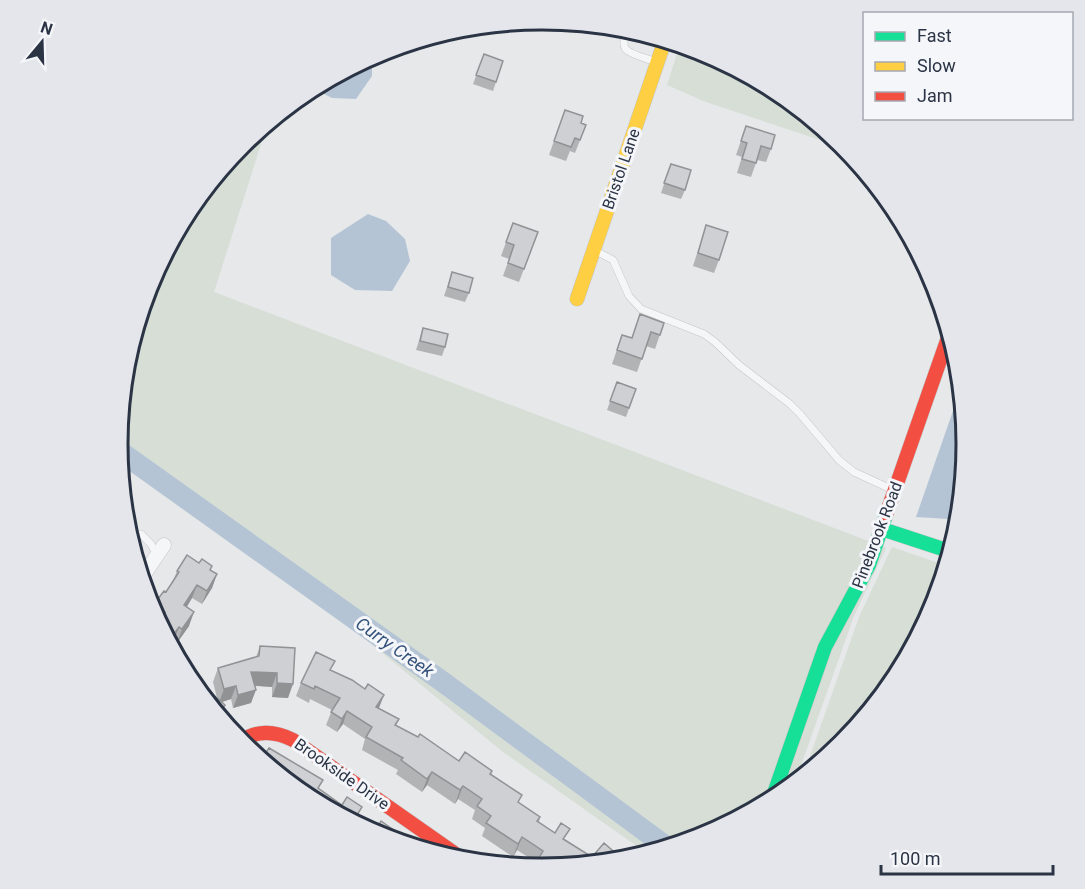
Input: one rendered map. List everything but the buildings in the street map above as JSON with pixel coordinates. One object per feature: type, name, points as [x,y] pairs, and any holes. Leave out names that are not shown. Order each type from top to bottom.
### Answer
[{"type":"street","name":"Bristol Lane","points":[[577,299],[662,48]]},
{"type":"street","name":"Pinebrook Road","points":[[776,787],[825,647],[834,627],[863,579],[945,346]]},
{"type":"street","points":[[882,529],[944,549]]},
{"type":"street","points":[[147,570],[160,551]]},
{"type":"street","name":"Brookside Drive","points":[[248,737],[264,732],[285,735],[446,847]]},
{"type":"lane","points":[[625,38],[625,48],[629,52],[657,62]]},
{"type":"lane","points":[[594,250],[613,260],[629,296],[641,309],[704,334],[795,409],[839,460],[854,472],[895,491]]},
{"type":"lane","points":[[138,534],[141,534],[160,551]]},
{"type":"shaded area","points":[[677,53],[750,86],[795,116],[826,142],[706,102],[667,85]]},
{"type":"shaded area","points":[[263,139],[214,292],[871,542],[769,791],[726,816],[701,827],[639,847],[503,752],[308,592],[129,464],[129,417],[136,364],[150,311],[160,286],[171,261],[198,214],[231,171]]},
{"type":"shaded area","points":[[883,546],[886,548],[854,616],[800,769],[785,780],[830,650]]},
{"type":"shaded area","points":[[892,547],[939,563],[914,628],[887,675],[836,738],[808,763],[859,617]]},
{"type":"water","points":[[372,67],[372,76],[356,99],[332,98],[323,93]]},
{"type":"water","points":[[368,214],[386,221],[405,239],[410,261],[392,291],[355,290],[331,275],[331,238]]},
{"type":"water","points":[[955,406],[956,472],[948,519],[916,517]]},
{"type":"waterway","name":"Curry Creek","points":[[128,457],[443,682],[660,842]]},
{"type":"traffic: fast","points":[[776,787],[825,647],[869,565],[886,515]]},
{"type":"traffic: fast","points":[[882,529],[944,549]]},
{"type":"traffic: slow","points":[[577,299],[662,48]]},
{"type":"traffic: jam","points":[[886,515],[945,346]]},
{"type":"traffic: jam","points":[[248,737],[259,733],[273,733],[293,740],[446,848]]}]
